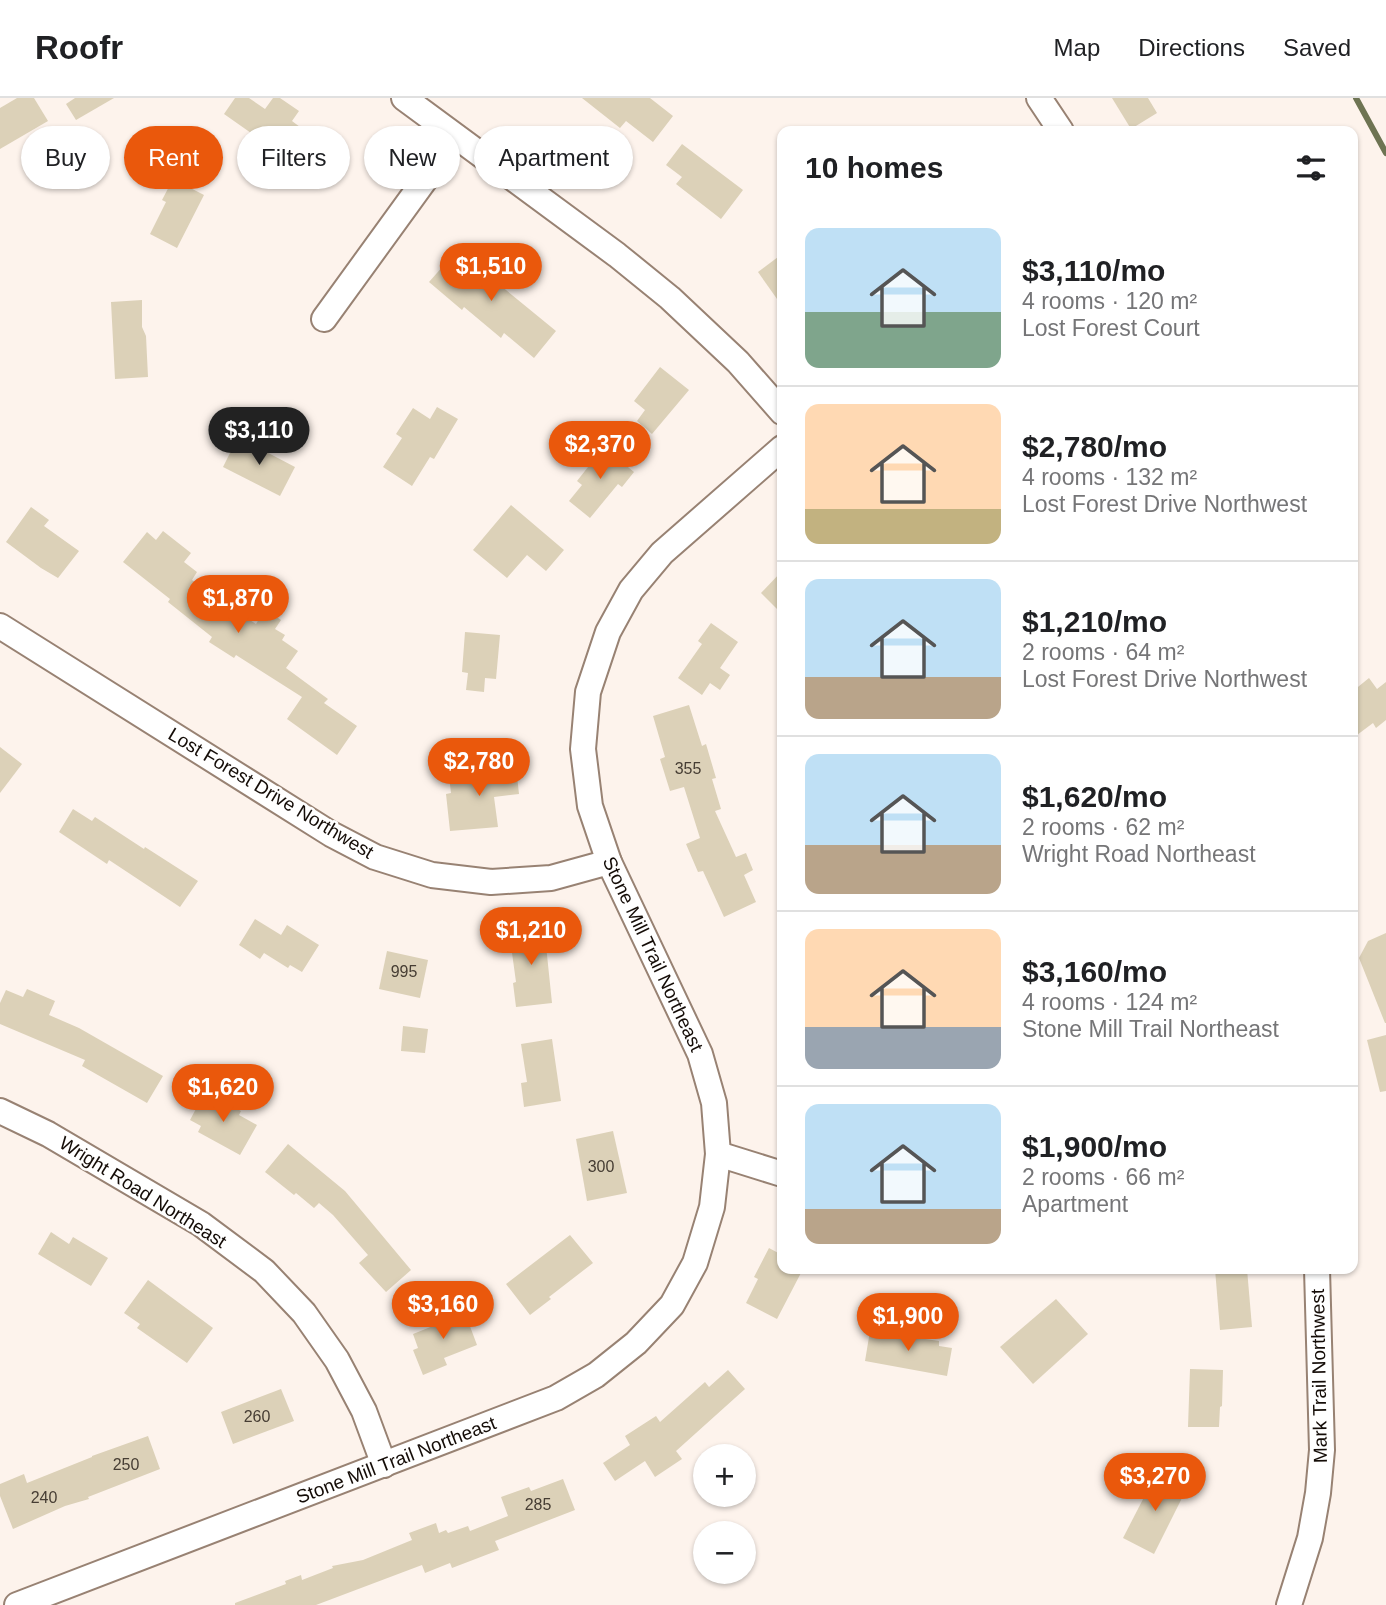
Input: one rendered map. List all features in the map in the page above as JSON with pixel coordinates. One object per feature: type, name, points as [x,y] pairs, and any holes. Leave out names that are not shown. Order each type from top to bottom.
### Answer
[{"type":"street","points":[[404,98],[441,126]]},
{"type":"street","points":[[1039,98],[1058,126]]},
{"type":"street","points":[[460,140],[617,255],[670,298],[738,362],[777,406]]},
{"type":"street","points":[[324,319],[418,189]]},
{"type":"street","name":"Stone Mill Trail Northeast","points":[[17,1605],[556,1398],[596,1375],[636,1343],[672,1306],[695,1263],[712,1207],[718,1154],[714,1103],[700,1054],[609,862],[590,806],[583,749],[589,692],[608,632],[631,590],[662,553],[777,452]]},
{"type":"street","name":"Lost Forest Drive Northwest","points":[[0,626],[331,834],[375,857],[432,875],[491,882],[551,878],[609,862]]},
{"type":"street","name":"Wright Road Northeast","points":[[0,1111],[48,1134],[201,1224],[264,1271],[304,1313],[337,1360],[364,1411],[383,1465]]},
{"type":"street","points":[[718,1154],[777,1172]]},
{"type":"street","name":"Mark Trail Northwest","points":[[1289,1605],[1310,1538],[1322,1450],[1317,1274]]},
{"type":"building","points":[[17,98],[34,98],[48,121],[39,126],[21,126],[21,137],[0,149],[0,108]]},
{"type":"building","points":[[75,98],[114,98],[76,120],[66,104]]},
{"type":"building","points":[[235,98],[249,98],[265,109],[273,98],[280,98],[299,111],[292,121],[299,126],[241,126],[224,114]]},
{"type":"building","points":[[582,98],[650,98],[673,116],[653,142],[626,121],[622,126],[617,126]]},
{"type":"building","points":[[1112,98],[1148,98],[1157,113],[1136,126],[1129,126]]},
{"type":"building","points":[[682,144],[743,190],[721,219],[676,184],[682,177],[666,165]]},
{"type":"building","points":[[168,189],[192,189],[204,195],[177,248],[150,234],[166,202],[162,200]]},
{"type":"building","points":[[459,248],[556,331],[534,358],[504,333],[501,338],[464,307],[462,310],[429,282]]},
{"type":"building","points":[[777,258],[777,299],[758,272]]},
{"type":"building","points":[[142,300],[148,377],[115,379],[111,302]]},
{"type":"building","points":[[660,367],[689,390],[652,434],[637,421],[645,410],[634,401]]},
{"type":"building","points":[[437,407],[458,419],[434,459],[430,457],[412,486],[383,467],[402,438],[396,434],[413,408],[430,419]]},
{"type":"building","points":[[238,437],[295,467],[280,496],[223,467]]},
{"type":"building","points":[[601,445],[634,472],[622,487],[618,484],[590,518],[569,501],[582,485],[577,481]]},
{"type":"building","points":[[511,505],[564,550],[546,571],[527,555],[507,578],[473,550]]},
{"type":"building","points":[[31,507],[49,520],[44,526],[79,551],[58,578],[6,542]]},
{"type":"building","points":[[163,531],[191,553],[184,562],[197,572],[192,580],[230,610],[231,608],[256,624],[265,609],[281,620],[275,629],[285,635],[282,640],[298,651],[286,668],[328,699],[324,703],[357,726],[337,755],[287,719],[302,697],[236,655],[234,658],[209,642],[212,637],[123,562],[147,532],[156,540]]},
{"type":"building","points":[[777,576],[777,609],[761,593]]},
{"type":"building","points":[[711,623],[738,642],[720,668],[730,675],[720,690],[710,683],[702,695],[678,678],[702,644],[698,641]]},
{"type":"building","points":[[465,632],[500,635],[496,679],[485,678],[484,692],[466,690],[468,673],[462,672]]},
{"type":"building","points":[[1369,678],[1377,689],[1386,682],[1386,720],[1376,728],[1373,723],[1358,734],[1358,687]]},
{"type":"building","points":[[689,705],[702,746],[706,744],[716,778],[712,779],[721,809],[715,811],[736,857],[746,853],[753,870],[744,875],[756,902],[724,917],[703,871],[698,872],[686,844],[700,838],[684,787],[670,791],[660,759],[665,757],[653,716]]},
{"type":"building","points":[[0,747],[22,764],[0,793]]},
{"type":"building","points":[[516,767],[519,794],[494,797],[498,827],[450,831],[446,794],[451,793],[449,776]]},
{"type":"building","points":[[73,809],[92,821],[95,817],[198,881],[180,907],[109,860],[107,864],[59,832]]},
{"type":"building","points":[[255,919],[281,935],[287,925],[319,945],[302,972],[290,965],[288,968],[264,953],[260,959],[239,945]]},
{"type":"building","points":[[544,926],[552,1003],[516,1007],[513,983],[516,982],[509,931]]},
{"type":"building","points":[[1386,933],[1385,1023],[1359,958],[1368,941]]},
{"type":"building","points":[[387,951],[428,960],[420,998],[379,989]]},
{"type":"building","points":[[27,989],[55,1001],[49,1015],[79,1028],[163,1076],[147,1103],[82,1066],[85,1060],[0,1024],[0,1003],[6,990],[23,997]]},
{"type":"building","points":[[403,1026],[428,1029],[425,1053],[401,1051]]},
{"type":"building","points":[[1386,1035],[1386,1091],[1380,1092],[1367,1040]]},
{"type":"building","points":[[552,1039],[561,1101],[524,1107],[521,1083],[527,1082],[521,1044]]},
{"type":"building","points":[[205,1092],[241,1111],[239,1115],[257,1125],[240,1155],[198,1132],[201,1126],[190,1120]]},
{"type":"building","points":[[613,1131],[627,1193],[587,1201],[576,1139]]},
{"type":"building","points":[[288,1144],[345,1191],[411,1270],[386,1292],[359,1263],[368,1255],[333,1215],[319,1203],[314,1208],[265,1172]]},
{"type":"building","points":[[51,1232],[69,1244],[73,1237],[108,1258],[91,1286],[38,1254]]},
{"type":"building","points":[[570,1235],[593,1263],[530,1315],[506,1284]]},
{"type":"building","points":[[769,1248],[777,1252],[777,1274],[800,1274],[777,1319],[746,1303],[758,1279],[754,1277]]},
{"type":"building","points":[[1215,1274],[1247,1274],[1252,1327],[1220,1330]]},
{"type":"building","points":[[148,1280],[213,1328],[187,1363],[137,1328],[140,1324],[124,1313]]},
{"type":"building","points":[[1056,1299],[1088,1334],[1033,1384],[1000,1347]]},
{"type":"building","points":[[452,1310],[454,1317],[465,1313],[477,1345],[444,1358],[447,1365],[423,1375],[413,1350],[418,1348],[413,1334],[433,1326],[430,1319]]},
{"type":"building","points":[[870,1331],[939,1341],[939,1346],[952,1348],[947,1376],[865,1361]]},
{"type":"building","points":[[1190,1369],[1223,1370],[1219,1427],[1188,1427]]},
{"type":"building","points":[[728,1370],[745,1389],[676,1451],[682,1459],[655,1477],[645,1461],[615,1481],[603,1463],[630,1445],[625,1436],[656,1416],[660,1422],[705,1382],[709,1387]]},
{"type":"building","points":[[281,1389],[294,1421],[233,1444],[221,1412]]},
{"type":"building","points":[[148,1436],[160,1469],[13,1529],[0,1496],[0,1484],[24,1474],[27,1483]]},
{"type":"building","points":[[1157,1472],[1187,1488],[1154,1554],[1123,1538]]},
{"type":"building","points":[[563,1479],[575,1510],[495,1541],[499,1550],[452,1568],[450,1563],[425,1573],[422,1565],[316,1605],[235,1605],[301,1575],[302,1580],[333,1568],[332,1566],[363,1560],[412,1540],[409,1533],[436,1523],[439,1533],[446,1530],[448,1533],[468,1526],[470,1531],[508,1516],[501,1497],[529,1487],[531,1491]]},
{"type":"waterway","points":[[1356,98],[1386,153]]}]
